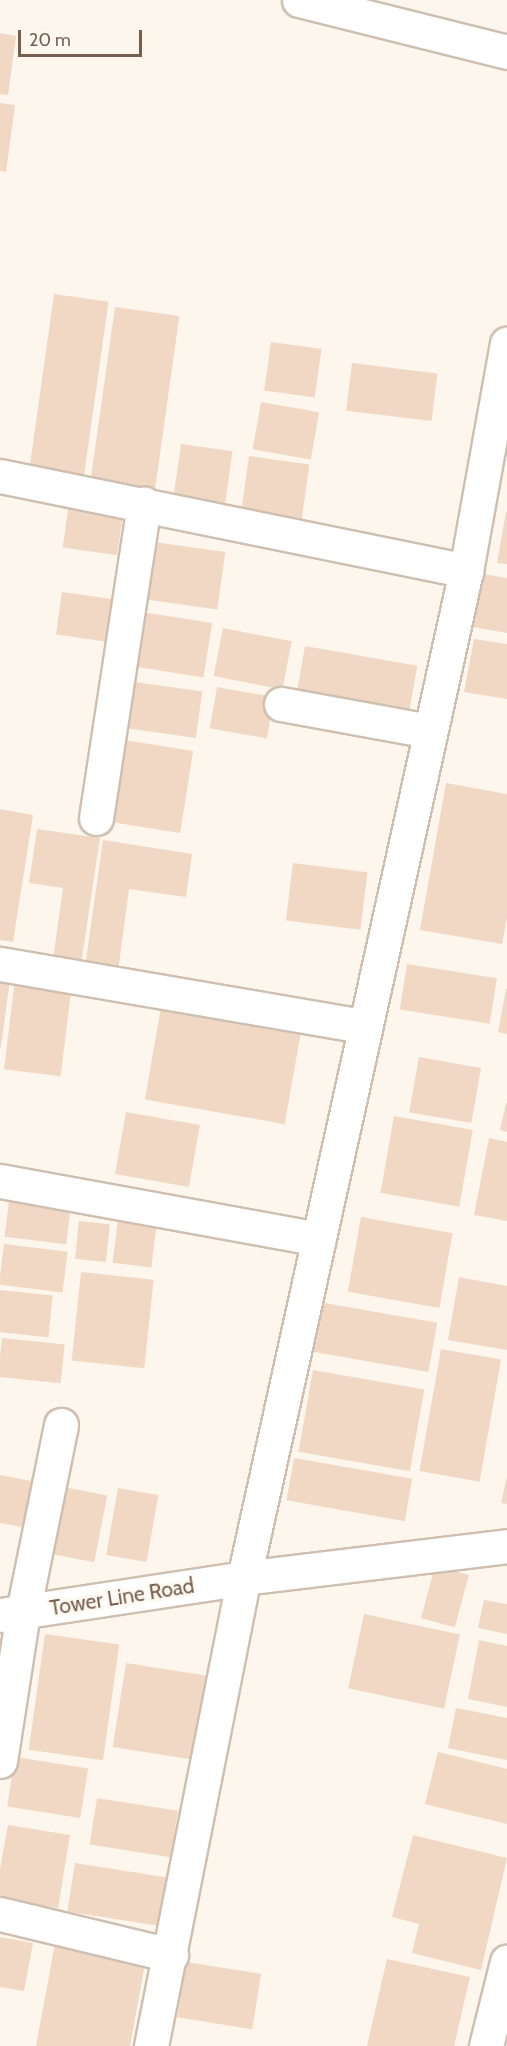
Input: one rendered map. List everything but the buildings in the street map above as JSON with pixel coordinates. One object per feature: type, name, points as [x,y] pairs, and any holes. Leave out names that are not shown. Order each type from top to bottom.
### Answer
[{"type":"street","points":[[299,0],[507,52]]},
{"type":"street","points":[[151,2046],[171,1955],[244,1578],[466,571],[507,344]]},
{"type":"street","points":[[0,476],[466,571]]},
{"type":"street","points":[[96,818],[144,504]]},
{"type":"street","points":[[281,704],[430,731]]},
{"type":"street","points":[[0,964],[364,1026]]},
{"type":"street","points":[[0,1181],[319,1239]]},
{"type":"street","points":[[0,1761],[11,1614],[61,1425]]},
{"type":"street","name":"Tower Line Road","points":[[11,1614],[244,1578],[507,1546]]},
{"type":"street","points":[[0,1914],[171,1955]]},
{"type":"street","points":[[486,2046],[507,1962]]}]
